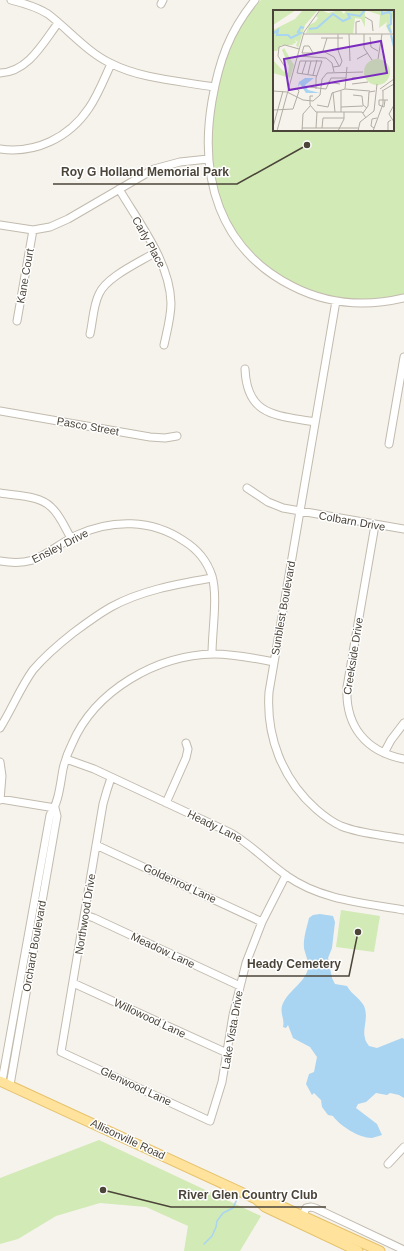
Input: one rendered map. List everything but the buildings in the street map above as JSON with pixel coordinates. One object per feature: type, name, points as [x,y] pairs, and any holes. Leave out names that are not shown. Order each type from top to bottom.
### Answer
[{"type":"main road","name":"Allisonville Road","points":[[4,1082],[223,1183],[256,1199],[265,1207],[358,1251]]},
{"type":"main road","name":"Allisonville Road","points":[[256,1199],[268,1200],[380,1251]]},
{"type":"street","points":[[11,0],[40,10],[58,23],[89,50],[111,64],[141,75],[214,87]]},
{"type":"street","points":[[256,0],[244,14],[232,33],[214,87],[207,140],[208,159],[212,184],[222,214],[237,240],[251,256],[272,274],[286,283],[312,295],[336,301],[372,303],[404,298]]},
{"type":"street","points":[[0,73],[16,70],[27,62],[58,23]]},
{"type":"street","points":[[0,149],[25,149],[40,145],[61,136],[72,128],[94,100],[111,64]]},
{"type":"street","points":[[0,225],[33,230],[43,229],[58,224],[154,169],[166,165],[208,159]]},
{"type":"street","name":"Carly Place","points":[[119,189],[164,267],[170,292],[171,306],[164,345]]},
{"type":"street","name":"Kane Court","points":[[17,321],[33,230]]},
{"type":"street","points":[[90,334],[97,299],[103,287],[110,279],[156,252]]},
{"type":"street","name":"Sunblest Boulevard","points":[[336,301],[268,696],[270,728],[277,754],[284,768],[306,800],[318,811],[340,826],[357,831],[404,839]]},
{"type":"street","points":[[389,444],[404,357]]},
{"type":"street","points":[[245,369],[248,390],[254,402],[260,407],[273,415],[315,422]]},
{"type":"street","name":"Pasco Street","points":[[0,411],[150,437],[165,438],[177,436]]},
{"type":"street","name":"Colbarn Drive","points":[[247,488],[272,504],[283,508],[404,530]]},
{"type":"street","points":[[0,493],[34,498],[48,504],[57,514],[72,538]]},
{"type":"street","name":"Ensley Drive","points":[[0,561],[20,564],[32,561],[72,538],[96,528],[116,524],[140,524],[160,529],[180,538],[198,552],[206,562],[212,578],[214,595],[212,654]]},
{"type":"street","name":"Creekside Drive","points":[[375,524],[346,696],[349,712],[356,728],[369,744],[384,753],[404,759]]},
{"type":"street","points":[[0,728],[25,683],[38,665],[54,648],[86,624],[112,606],[136,596],[165,587],[212,578]]},
{"type":"street","name":"Orchard Boulevard","points":[[4,1082],[57,816],[55,808],[66,759],[76,736],[88,718],[103,701],[125,683],[146,671],[165,663],[192,656],[212,654],[230,655],[274,662]]},
{"type":"street","points":[[384,753],[390,740],[404,723]]},
{"type":"street","points":[[166,802],[186,758],[188,750],[186,743]]},
{"type":"street","name":"Heady Lane","points":[[66,759],[80,763],[166,802],[242,839],[286,876],[314,890],[336,898],[404,910]]},
{"type":"street","points":[[0,762],[2,776],[0,800],[55,808]]},
{"type":"street","name":"Northwood Drive","points":[[61,1052],[105,795],[111,778]]},
{"type":"street","name":"Goldenrod Lane","points":[[96,845],[262,922]]},
{"type":"street","name":"Lake Vista Drive","points":[[210,1121],[222,1082],[233,1015],[246,963],[262,922],[286,876]]},
{"type":"street","name":"Meadow Lane","points":[[85,915],[101,921],[240,986]]},
{"type":"street","name":"Willowood Lane","points":[[73,983],[227,1053]]},
{"type":"street","name":"Glenwood Lane","points":[[61,1052],[210,1121]]},
{"type":"street","points":[[388,1164],[404,1147]]},
{"type":"street","points":[[303,1215],[306,1208],[315,1208],[404,1250]]},
{"type":"green space","points":[[261,0],[404,0],[404,294],[390,297],[350,299],[326,295],[304,287],[283,276],[263,262],[247,245],[233,226],[222,205],[215,182],[212,165],[211,128],[216,91],[226,56],[233,40],[246,19]]},
{"type":"green space","points":[[341,910],[380,916],[374,952],[336,947]]},
{"type":"green space","points":[[99,1140],[261,1216],[240,1251],[184,1251],[188,1226],[146,1207],[100,1203],[56,1216],[18,1239],[0,1244],[0,1178]]},
{"type":"water","points":[[320,914],[333,916],[335,922],[332,948],[328,958],[332,978],[335,984],[347,986],[364,1006],[366,1015],[364,1035],[369,1046],[377,1048],[402,1038],[404,1039],[404,1098],[390,1093],[387,1095],[376,1093],[366,1102],[358,1104],[356,1108],[377,1124],[382,1135],[372,1138],[356,1134],[336,1120],[333,1116],[328,1115],[322,1107],[321,1100],[314,1093],[312,1095],[306,1084],[309,1074],[314,1072],[317,1057],[310,1047],[293,1038],[288,1025],[286,1028],[283,1027],[282,1006],[284,1001],[303,979],[308,969],[304,944],[309,918],[313,915]]},
{"type":"waterway","points":[[204,1244],[212,1236],[217,1221],[223,1213],[233,1208],[237,1199]]},
{"type":"place","name":"Roy G Holland Memorial Park","points":[[307,145]]},
{"type":"place","name":"Heady Cemetery","points":[[358,932]]},
{"type":"place","name":"River Glen Country Club","points":[[103,1190]]}]
